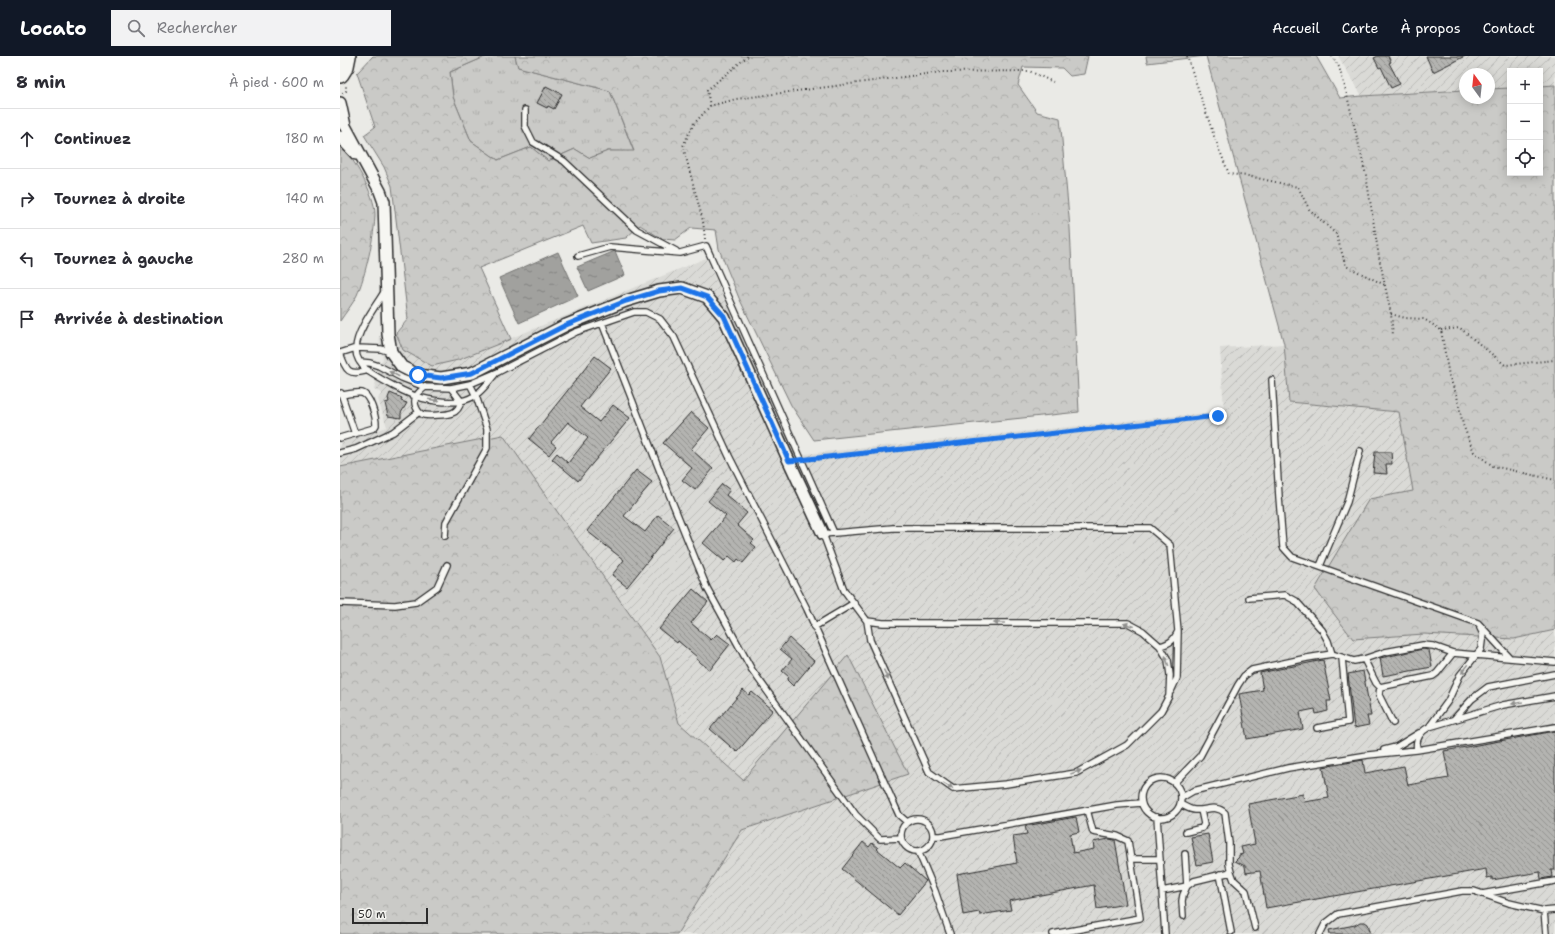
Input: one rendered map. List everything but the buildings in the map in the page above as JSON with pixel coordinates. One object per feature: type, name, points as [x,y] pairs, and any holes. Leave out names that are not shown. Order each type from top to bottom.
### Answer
[{"type":"main road","points":[[340,74],[345,66],[347,56]]},
{"type":"street","points":[[340,103],[343,123],[368,167],[384,202],[388,334],[391,352],[402,367],[418,375],[441,378],[472,373],[566,325],[626,301],[659,291],[682,288],[707,297],[724,316],[789,461],[829,533]]},
{"type":"street","points":[[340,137],[368,167]]},
{"type":"lane","points":[[525,110],[525,126],[533,142],[564,161],[637,230],[680,253]]},
{"type":"lane","points":[[578,256],[610,246],[680,253],[706,246],[802,461],[829,533],[844,590],[867,621],[870,640],[929,772],[953,789],[1006,784],[1076,773],[1127,745],[1161,711],[1169,696],[1177,678],[1178,631],[1170,545],[1150,528],[893,528],[829,533]]},
{"type":"lane","points":[[386,291],[372,310],[362,328],[356,348],[356,354],[360,362],[368,370],[410,395],[436,401],[461,401],[476,396],[498,372]]},
{"type":"lane","points":[[360,362],[379,366],[402,378],[425,387],[451,388],[470,384],[498,372],[576,332],[634,312],[646,312],[660,319],[674,337],[729,456],[814,627],[899,815],[907,822]]},
{"type":"lane","points":[[602,323],[707,588],[752,670],[856,814],[880,839],[901,838]]},
{"type":"lane","points":[[368,370],[358,374],[348,371],[344,365],[340,353],[356,348],[381,349],[391,352]]},
{"type":"lane","points":[[1272,380],[1283,547],[1292,556],[1478,623],[1510,658]]},
{"type":"lane","points":[[445,536],[446,522],[487,448],[487,429],[476,396],[470,384]]},
{"type":"lane","points":[[425,387],[416,396],[415,404],[419,412],[423,415],[453,413],[459,408],[461,401]]},
{"type":"lane","points":[[451,388],[461,401]]},
{"type":"lane","points":[[340,438],[355,434],[374,428],[376,425],[376,419],[366,395],[362,393],[341,394],[355,434]]},
{"type":"lane","points":[[340,453],[356,449],[393,432],[419,412]]},
{"type":"lane","points":[[1320,566],[1347,502],[1360,450]]},
{"type":"lane","points":[[340,603],[395,605],[416,602],[437,587],[447,565]]},
{"type":"lane","points":[[1249,598],[1285,595],[1296,601],[1322,630],[1328,641],[1332,654]]},
{"type":"lane","points":[[814,627],[854,603]]},
{"type":"lane","points":[[867,621],[883,623],[1128,623],[1143,631],[1160,646],[1168,660],[1170,675],[1169,696]]},
{"type":"lane","points":[[1429,727],[1448,702],[1460,675],[1481,649],[1483,634],[1478,623]]},
{"type":"lane","points":[[1160,646],[1170,644],[1178,631]]},
{"type":"lane","points":[[1174,783],[1200,756],[1238,685],[1244,676],[1252,670],[1332,654],[1354,661],[1385,652],[1423,645],[1433,646],[1453,653],[1476,656],[1555,662]]},
{"type":"lane","points":[[1380,687],[1433,676],[1453,653]]},
{"type":"lane","points":[[1317,728],[1348,722],[1342,658]]},
{"type":"lane","points":[[1364,659],[1376,683],[1380,687]]},
{"type":"lane","points":[[1454,719],[1472,699],[1488,687],[1555,674]]},
{"type":"lane","points":[[1380,687],[1379,695],[1393,723]]},
{"type":"lane","points":[[1368,755],[1396,747],[1429,727],[1454,719],[1503,705],[1555,696]]},
{"type":"lane","points":[[1180,801],[1193,791],[1281,770],[1368,755],[1417,750],[1555,727]]},
{"type":"lane","points":[[1417,750],[1416,744],[1418,737],[1423,730]]},
{"type":"lane","points":[[1156,778],[1162,778],[1174,783],[1180,793],[1180,801],[1177,809],[1168,816],[1157,817],[1147,812],[1141,803],[1142,790],[1150,781],[1156,778]]},
{"type":"lane","points":[[1180,801],[1194,810],[1216,808],[1225,812],[1231,872],[1234,880],[1246,891],[1255,928]]},
{"type":"lane","points":[[933,836],[941,836],[1116,805],[1141,803]]},
{"type":"lane","points":[[1053,934],[1140,918],[1128,841],[1117,836],[1093,832],[1087,810]]},
{"type":"lane","points":[[1186,832],[1202,828],[1204,824],[1201,810]]},
{"type":"lane","points":[[1157,817],[1165,934]]},
{"type":"lane","points":[[917,819],[922,820],[930,826],[933,836],[930,845],[918,852],[908,849],[902,843],[902,829],[907,822],[917,819]]},
{"type":"lane","points":[[918,852],[935,891],[950,934]]},
{"type":"lane","points":[[1185,854],[1187,886]]},
{"type":"lane","points":[[1131,859],[1160,859]]},
{"type":"lane","points":[[1183,916],[1182,895],[1187,886],[1194,880],[1231,872]]},
{"type":"lane","points":[[1220,874],[1231,932]]},
{"type":"lane","points":[[1482,894],[1555,881]]},
{"type":"lane","points":[[1162,891],[1187,886]]},
{"type":"lane","points":[[1320,934],[1325,924],[1338,914],[1462,891],[1474,891],[1509,903],[1544,911],[1555,910]]},
{"type":"lane","points":[[1544,911],[1546,934]]},
{"type":"path","points":[[710,106],[707,90],[748,56]]},
{"type":"path","points":[[1187,56],[1214,136],[1229,174],[1248,176],[1298,187],[1309,209],[1336,234],[1346,266],[1385,285]]},
{"type":"path","points":[[1332,56],[1339,67],[1366,175],[1379,257],[1391,314],[1393,335]]},
{"type":"path","points":[[706,246],[703,221],[683,146],[693,125],[710,106],[736,99],[941,72],[1029,71],[1053,82]]},
{"type":"path","points":[[1391,314],[1405,318],[1424,319],[1442,330],[1460,328],[1505,365],[1555,360]]},
{"type":"path","points":[[1442,330],[1449,376],[1457,396],[1464,425],[1474,452],[1493,466],[1555,480]]},
{"type":"path","points":[[802,461],[1218,416]]},
{"type":"shaded area","points":[[1338,56],[1555,56],[1555,85],[1543,86],[1543,68],[1507,68],[1507,88],[1495,89],[1495,68],[1459,68],[1459,90],[1362,96]]},
{"type":"shaded area","points":[[706,258],[796,455],[1224,411],[1220,348],[1284,344],[1289,402],[1399,412],[1432,593],[1514,639],[1555,630],[1555,934],[340,934],[340,443],[387,427],[378,399],[382,393],[374,390],[376,380],[371,377],[383,359],[379,336],[396,333],[403,350],[458,360]]},
{"type":"green space","points":[[373,56],[487,56],[450,72],[453,97],[471,141],[498,160],[531,147],[548,161],[575,149],[590,158],[608,151],[634,151],[610,91],[518,67],[515,56],[1088,56],[1084,74],[1070,76],[1062,68],[1023,67],[1018,85],[1037,112],[1060,118],[1070,228],[1079,412],[814,440],[791,405],[739,298],[719,249],[716,230],[691,228],[675,240],[662,239],[640,225],[626,238],[591,243],[583,226],[479,268],[511,339],[458,360],[432,366],[403,350],[396,333],[408,319],[392,186],[384,167],[364,135],[375,127],[357,73]]},
{"type":"green space","points":[[487,56],[515,56],[518,67],[610,91],[634,152],[608,151],[590,158],[575,149],[548,161],[531,147],[498,160],[471,141],[453,97],[450,72]]},
{"type":"green space","points":[[1146,56],[1206,56],[1147,63]]},
{"type":"green space","points":[[1206,56],[1316,56],[1340,98],[1459,90],[1459,104],[1495,104],[1495,89],[1507,88],[1507,176],[1543,176],[1543,86],[1555,85],[1555,630],[1514,639],[1424,634],[1353,639],[1315,589],[1369,499],[1413,491],[1399,412],[1289,402],[1284,344]]},
{"type":"green space","points":[[340,143],[357,167],[367,187],[374,206],[375,222],[366,267],[360,287],[353,302],[340,321]]},
{"type":"green space","points":[[503,435],[660,657],[679,723],[743,780],[848,655],[908,774],[742,830],[677,934],[340,934],[340,467]]},
{"type":"water","points":[[615,251],[625,275],[588,291],[577,267]]},
{"type":"water","points":[[558,252],[578,296],[519,323],[499,278]]},
{"type":"route","points":[[418,375],[441,378],[472,373],[566,325],[626,301],[659,291],[682,288],[707,297],[724,316],[789,461],[802,461],[1218,416]]}]
